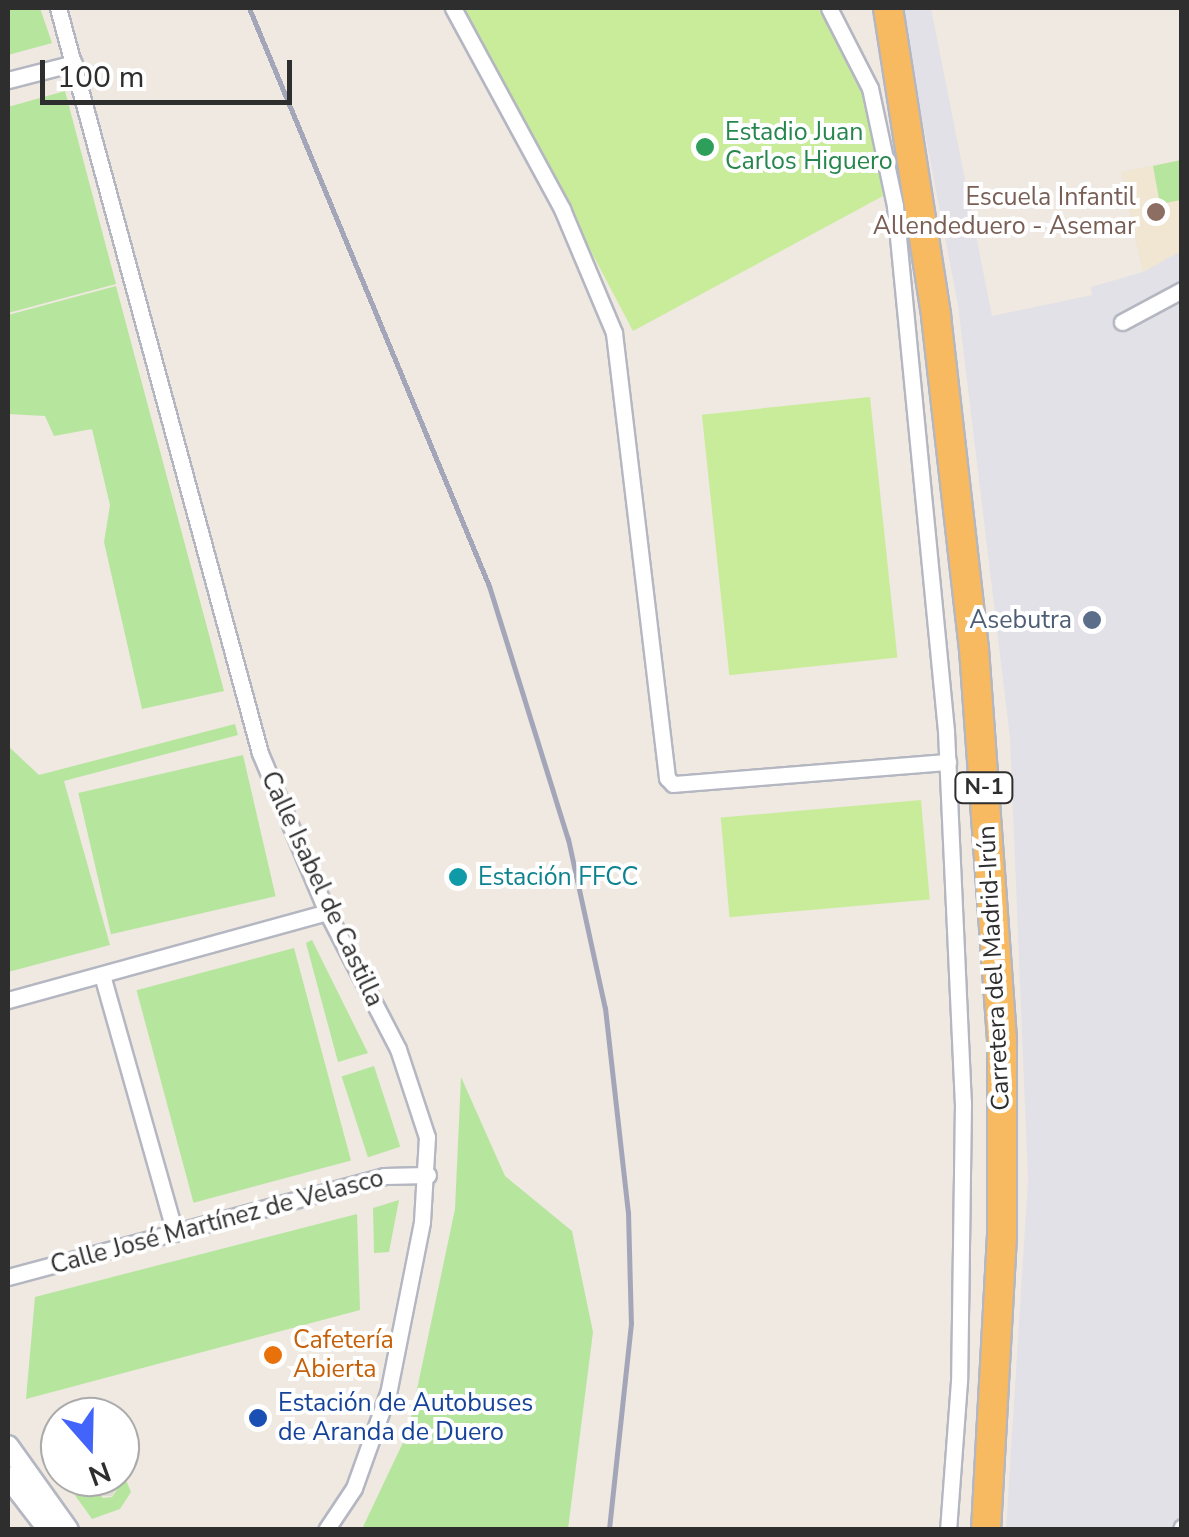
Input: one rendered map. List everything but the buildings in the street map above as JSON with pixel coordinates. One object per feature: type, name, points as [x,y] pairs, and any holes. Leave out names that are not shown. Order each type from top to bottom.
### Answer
[{"type":"highway","name":"Carretera del Madrid-Irún","points":[[885,10],[936,316],[974,649],[1002,1041],[1002,1235],[986,1530]]},
{"type":"street","name":"Calle Isabel de Castilla","points":[[58,8],[276,796],[328,912],[414,1085],[427,1136],[428,1175],[388,1393],[354,1488],[326,1530]]},
{"type":"street","points":[[453,8],[562,209],[614,333],[667,778],[673,784],[948,762]]},
{"type":"street","points":[[829,8],[870,88],[895,206],[948,762],[963,1104],[959,1381],[948,1530]]},
{"type":"street","points":[[8,80],[74,63]]},
{"type":"street","points":[[1122,322],[1182,290]]},
{"type":"street","points":[[8,1000],[328,912]]},
{"type":"street","points":[[102,975],[175,1232]]},
{"type":"street","name":"Calle José Martínez de Velasco","points":[[8,1278],[384,1176],[428,1175]]},
{"type":"street","points":[[8,1446],[68,1530]]},
{"type":"street","points":[[8,1477],[49,1530]]},
{"type":"shaded area","points":[[901,8],[931,8],[992,316],[1092,295],[1091,287],[1143,272],[1121,172],[1181,160],[1181,1529],[1006,1529],[1028,1180],[1010,738],[958,305]]},
{"type":"shaded area","name":"Escuela Infantil Allendeduero - Asemar","points":[[1181,160],[1181,251],[1143,272],[1121,172]]},
{"type":"green space","points":[[8,8],[40,8],[52,43],[8,55]]},
{"type":"green space","name":"Estadio Juan Carlos Higuero","points":[[463,8],[818,8],[867,95],[883,196],[633,331]]},
{"type":"green space","points":[[65,91],[116,284],[8,313],[8,107]]},
{"type":"green space","points":[[1181,160],[1181,200],[1160,204],[1153,166]]},
{"type":"green space","points":[[116,286],[224,691],[142,709],[104,542],[110,505],[92,429],[54,436],[45,416],[8,414],[8,315]]},
{"type":"green space","points":[[870,397],[897,658],[729,675],[702,415]]},
{"type":"green space","points":[[235,724],[238,735],[64,781],[110,945],[8,972],[8,746],[39,775]]},
{"type":"green space","points":[[243,755],[276,896],[111,934],[78,793]]},
{"type":"green space","points":[[921,800],[930,900],[729,917],[721,818]]},
{"type":"green space","points":[[312,940],[368,1053],[338,1062],[306,943]]},
{"type":"green space","points":[[294,948],[351,1161],[193,1203],[137,990]]},
{"type":"green space","points":[[374,1066],[400,1147],[368,1157],[342,1077]]},
{"type":"green space","points":[[461,1077],[505,1176],[572,1231],[593,1332],[568,1529],[362,1529],[408,1432],[455,1209]]},
{"type":"green space","points":[[399,1200],[389,1252],[374,1253],[373,1208]]},
{"type":"green space","points":[[357,1214],[360,1310],[26,1399],[35,1297]]},
{"type":"green space","points":[[76,1497],[128,1497],[120,1509],[92,1519]]},
{"type":"railway","points":[[249,8],[489,586],[568,839],[605,1008],[628,1212],[631,1323],[609,1530]]},
{"type":"place","name":"Estadio Juan Carlos Higuero","points":[[705,147]]},
{"type":"place","name":"Escuela Infantil Allendeduero - Asemar","points":[[1156,212]]},
{"type":"place","name":"Asebutra","points":[[1092,620]]},
{"type":"place","name":"Estación FFCC","points":[[458,877]]},
{"type":"place","name":"Cafetería Abierta","points":[[273,1355]]},
{"type":"place","name":"Estación de Autobuses de Aranda de Duero","points":[[258,1418]]}]
